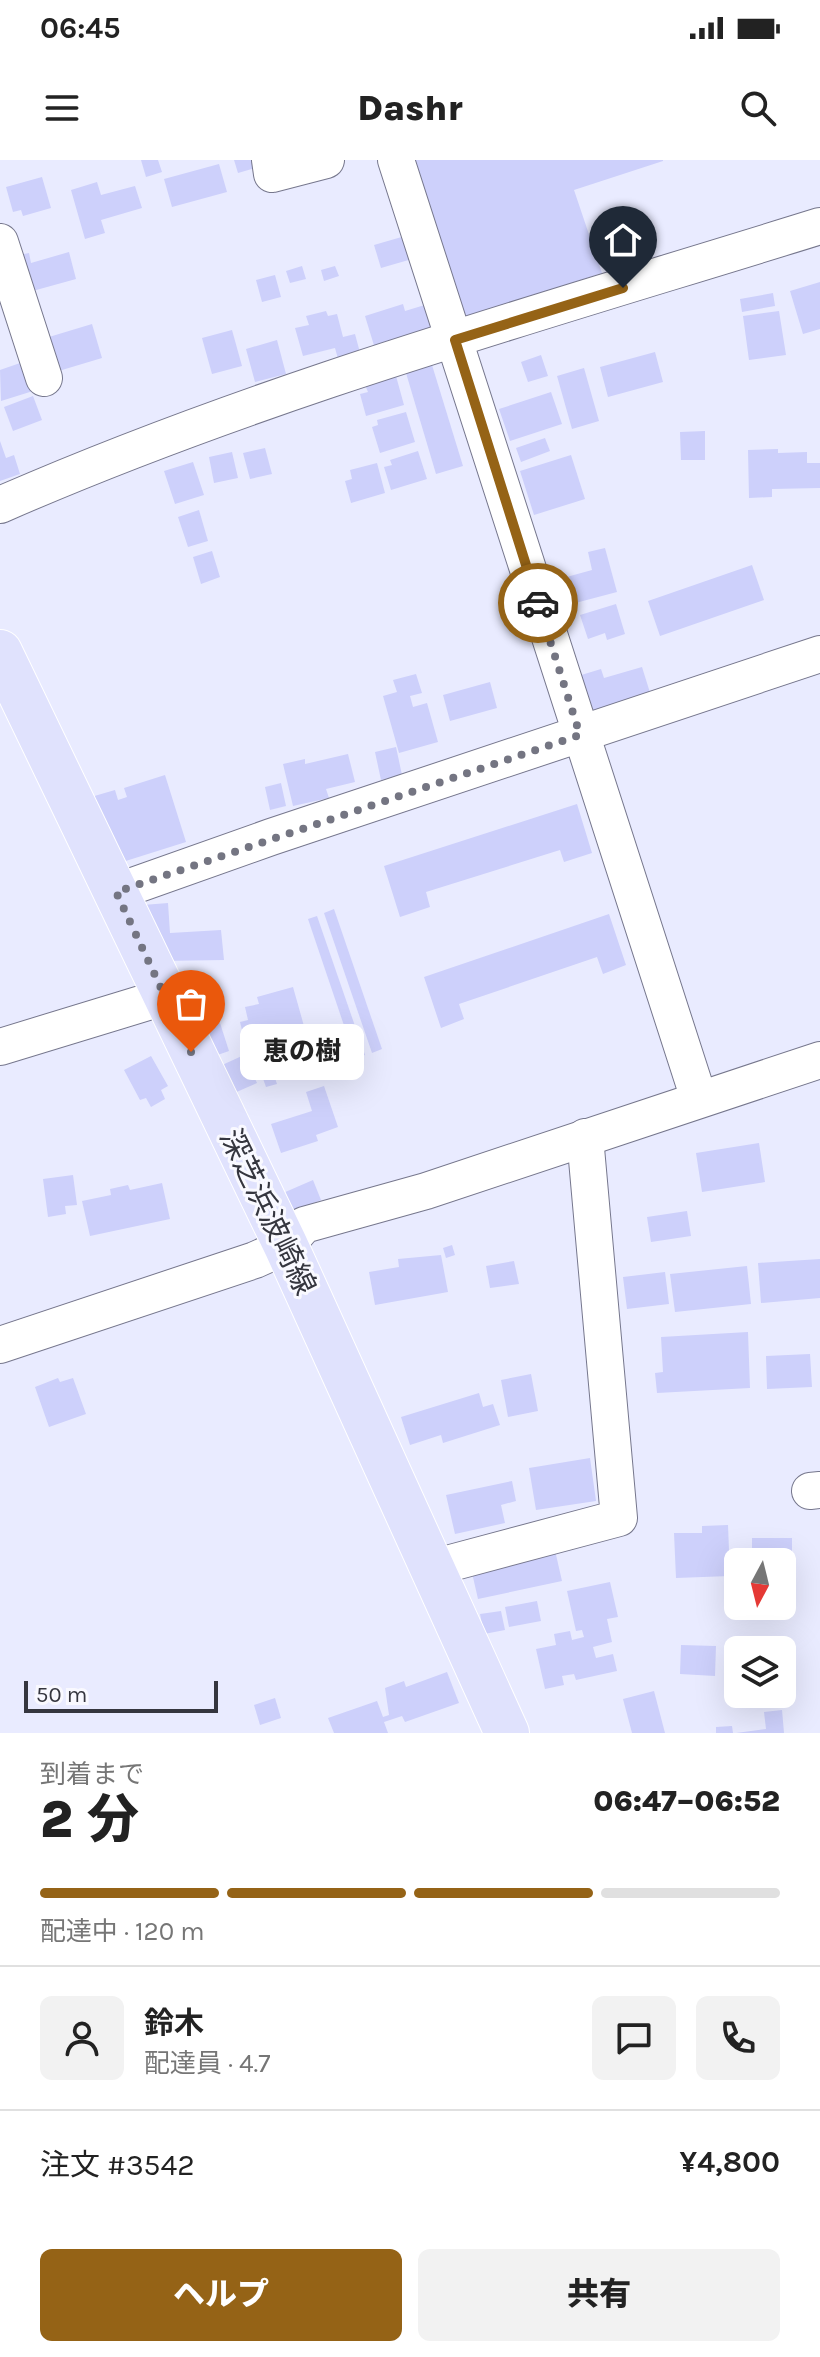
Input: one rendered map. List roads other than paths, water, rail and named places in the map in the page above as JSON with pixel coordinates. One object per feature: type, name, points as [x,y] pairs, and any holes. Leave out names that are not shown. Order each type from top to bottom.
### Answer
[{"type":"main road","name":"深芝浜波崎線","points":[[0,652],[286,1246],[432,1568],[501,1731]]},
{"type":"street","points":[[270,160],[272,174],[326,160]]},
{"type":"street","points":[[396,160],[699,1099]]},
{"type":"street","points":[[0,505],[115,455],[455,340],[820,226]]},
{"type":"street","points":[[0,242],[44,378]]},
{"type":"street","points":[[116,892],[820,654]]},
{"type":"street","points":[[0,1047],[164,997]]},
{"type":"street","points":[[0,1345],[255,1260],[286,1246],[304,1225],[426,1191],[820,1060]]},
{"type":"street","points":[[432,1568],[619,1518],[585,1137]]},
{"type":"place","name":"恵の樹","points":[[191,1052]]}]
